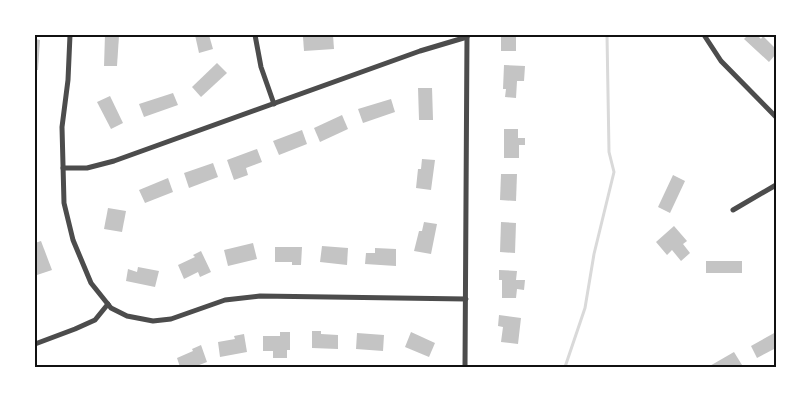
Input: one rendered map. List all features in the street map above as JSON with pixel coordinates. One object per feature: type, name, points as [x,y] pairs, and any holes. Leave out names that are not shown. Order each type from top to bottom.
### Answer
[{"type":"street","points":[[70,35],[68,80],[62,127],[64,203],[73,240],[91,283],[111,308],[127,316],[153,321],[171,319],[225,300],[260,296],[466,299]]},
{"type":"street","points":[[255,35],[261,67],[274,104]]},
{"type":"street","points":[[704,35],[720,62],[776,117]]},
{"type":"street","points":[[63,168],[87,168],[114,161],[420,51],[467,36],[465,367]]},
{"type":"street","points":[[733,210],[776,185]]},
{"type":"street","points":[[35,344],[94,320],[108,304]]},
{"type":"building","points":[[105,35],[119,36],[117,66],[104,66]]},
{"type":"building","points":[[195,35],[209,35],[213,49],[199,53]]},
{"type":"building","points":[[333,35],[334,49],[304,51],[303,37]]},
{"type":"building","points":[[501,35],[516,35],[516,51],[501,51]]},
{"type":"building","points":[[748,35],[757,35],[761,39],[763,36],[776,49],[776,54],[769,62],[744,39]]},
{"type":"building","points":[[35,39],[40,40],[38,70],[35,70]]},
{"type":"building","points":[[217,63],[227,73],[201,97],[192,87]]},
{"type":"building","points":[[504,65],[525,66],[524,81],[517,81],[516,98],[505,97],[506,89],[503,89]]},
{"type":"building","points":[[418,88],[432,88],[433,120],[419,120]]},
{"type":"building","points":[[173,93],[178,105],[144,117],[139,104]]},
{"type":"building","points":[[110,96],[123,123],[111,129],[97,102]]},
{"type":"building","points":[[391,99],[395,112],[363,123],[358,109]]},
{"type":"building","points":[[342,115],[348,129],[320,142],[314,128]]},
{"type":"building","points":[[504,129],[518,129],[518,138],[525,138],[525,145],[519,145],[519,158],[504,158]]},
{"type":"building","points":[[302,130],[307,144],[279,155],[273,141]]},
{"type":"building","points":[[257,149],[262,162],[246,168],[248,175],[234,180],[227,160]]},
{"type":"building","points":[[422,159],[435,160],[431,190],[416,188],[418,169],[421,169]]},
{"type":"building","points":[[213,163],[218,177],[189,188],[184,173]]},
{"type":"building","points":[[501,174],[517,174],[516,201],[500,200]]},
{"type":"building","points":[[673,175],[685,181],[670,213],[658,207]]},
{"type":"building","points":[[168,178],[173,192],[145,203],[139,190]]},
{"type":"building","points":[[108,208],[126,211],[122,232],[104,229]]},
{"type":"building","points":[[424,222],[437,224],[431,254],[414,251],[419,231],[422,231]]},
{"type":"building","points":[[501,222],[516,223],[515,253],[500,252]]},
{"type":"building","points":[[674,226],[687,241],[683,244],[690,253],[681,261],[672,250],[667,255],[656,242]]},
{"type":"building","points":[[41,241],[52,270],[37,275],[35,269],[35,243]]},
{"type":"building","points":[[253,243],[257,259],[228,266],[224,250]]},
{"type":"building","points":[[322,246],[348,248],[347,265],[320,262]]},
{"type":"building","points":[[275,247],[302,247],[301,265],[292,265],[292,262],[275,262]]},
{"type":"building","points":[[375,248],[396,249],[396,266],[365,264],[366,253],[375,253]]},
{"type":"building","points":[[201,251],[211,272],[200,277],[198,272],[184,279],[178,265],[195,257],[193,255]]},
{"type":"building","points":[[706,261],[742,261],[742,273],[706,273]]},
{"type":"building","points":[[138,267],[159,271],[155,287],[126,281],[128,269],[137,272]]},
{"type":"building","points":[[499,270],[517,271],[516,280],[525,280],[524,290],[517,289],[516,298],[502,298],[502,280],[499,280]]},
{"type":"building","points":[[499,315],[521,318],[518,344],[501,342],[503,327],[498,326]]},
{"type":"building","points":[[312,331],[321,331],[321,334],[338,335],[338,349],[312,348]]},
{"type":"building","points":[[280,332],[290,332],[290,350],[287,350],[287,358],[273,358],[273,351],[263,351],[263,336],[280,336]]},
{"type":"building","points":[[411,332],[435,343],[429,357],[405,347]]},
{"type":"building","points":[[776,332],[776,348],[757,358],[751,346]]},
{"type":"building","points":[[357,333],[384,335],[383,351],[356,349]]},
{"type":"building","points":[[244,334],[247,352],[220,357],[218,342],[235,339],[234,336]]},
{"type":"building","points":[[201,345],[207,362],[194,367],[180,367],[177,358]]},
{"type":"building","points":[[734,352],[742,365],[738,367],[708,367]]},
{"type":"waterway","points":[[565,367],[585,308],[594,254],[614,172],[609,152],[607,35]]}]
